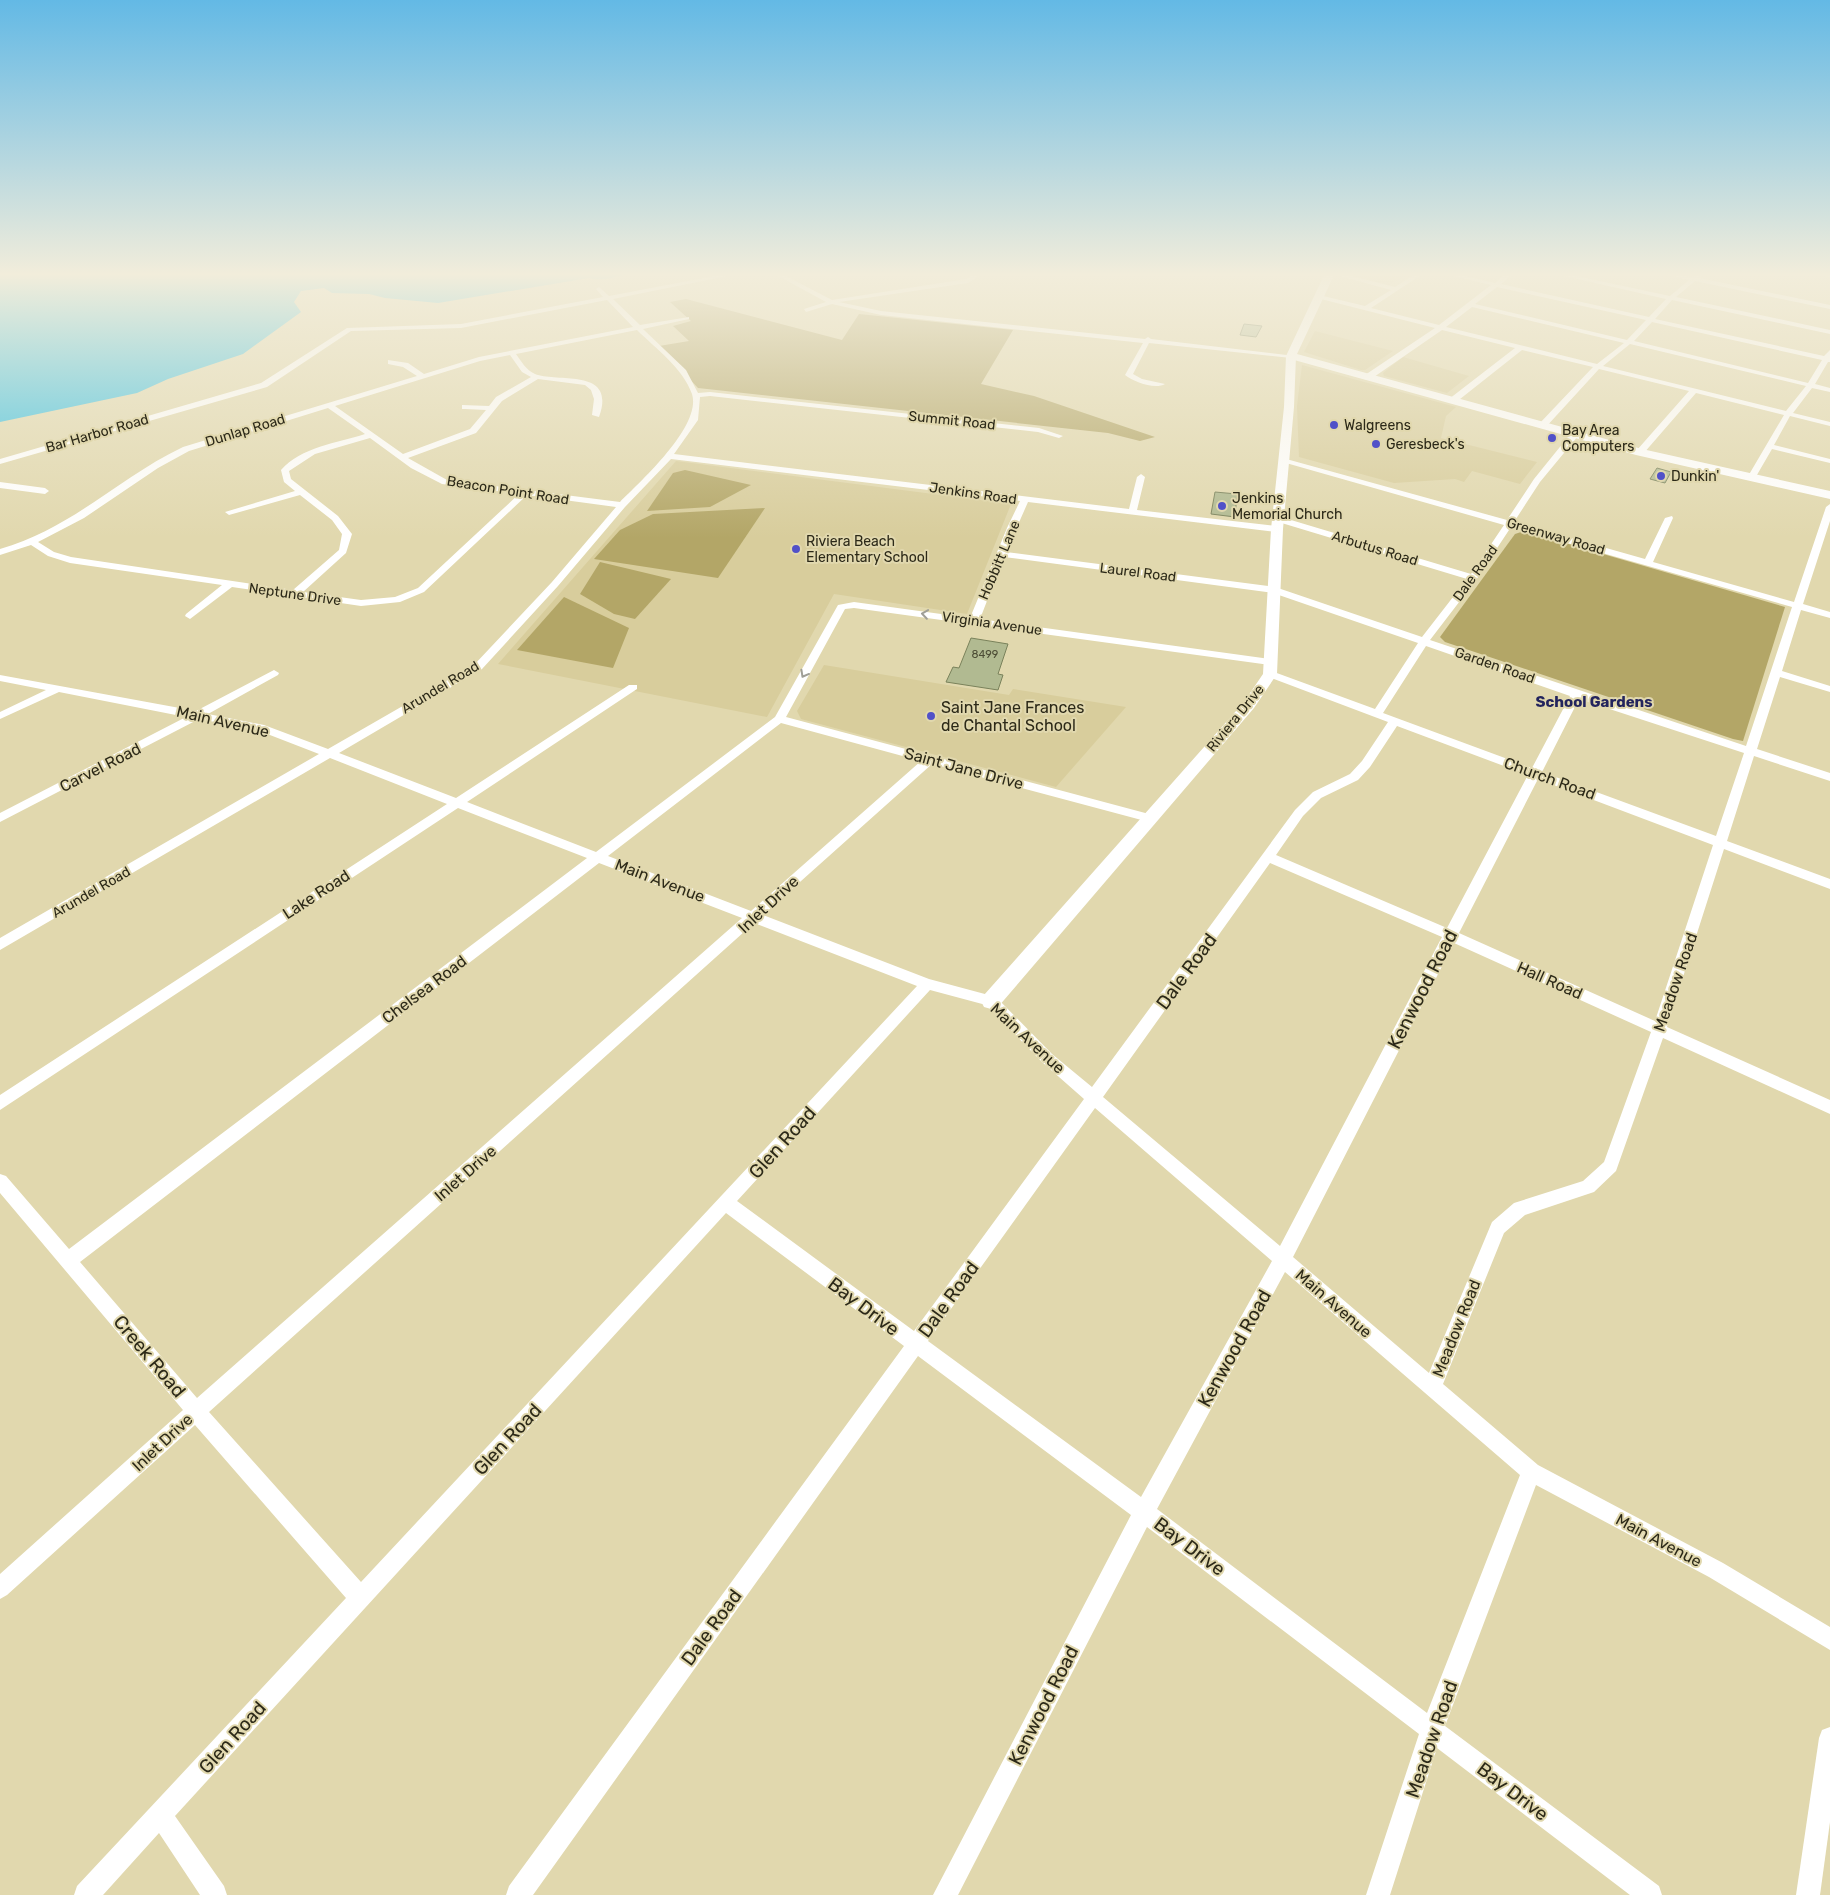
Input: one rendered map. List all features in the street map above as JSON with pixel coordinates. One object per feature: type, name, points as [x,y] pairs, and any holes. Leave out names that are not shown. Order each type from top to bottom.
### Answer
[{"type":"main road","points":[[1311,361],[1640,452],[1830,495]]},
{"type":"street","name":"Bar Harbor Road","points":[[0,462],[259,386],[299,361]]},
{"type":"street","name":"Dunlap Road","points":[[0,552],[32,542],[54,532],[102,502],[156,462],[172,455],[214,439],[476,361]]},
{"type":"street","points":[[517,361],[522,368],[536,377],[568,378],[586,382],[596,392],[598,398],[596,415]]},
{"type":"street","points":[[672,361],[683,372],[696,395]]},
{"type":"street","points":[[1136,361],[1128,375],[1140,381],[1161,384]]},
{"type":"street","points":[[1270,668],[1282,459],[1289,406],[1291,361]]},
{"type":"street","points":[[1368,377],[1391,361]]},
{"type":"street","points":[[1452,400],[1502,361]]},
{"type":"street","points":[[1576,361],[1830,424]]},
{"type":"street","points":[[1542,426],[1604,361]]},
{"type":"street","points":[[1709,361],[1830,390]]},
{"type":"street","points":[[1751,478],[1788,414],[1810,386],[1825,361]]},
{"type":"street","points":[[391,362],[405,366],[423,376]]},
{"type":"street","points":[[402,457],[474,431],[482,423],[490,408],[499,399],[536,377]]},
{"type":"street","points":[[1640,452],[1694,390]]},
{"type":"street","name":"Summit Road","points":[[696,395],[710,394],[1020,428],[1050,432],[1059,436]]},
{"type":"street","name":"Arundel Road","points":[[0,945],[478,666],[555,584],[622,505],[669,456],[694,420],[696,395]]},
{"type":"street","name":"Beacon Point Road","points":[[328,404],[402,457],[444,482],[524,494],[622,505]]},
{"type":"street","points":[[465,407],[490,408]]},
{"type":"street","name":"Dale Road","points":[[1378,714],[1425,640],[1511,524],[1537,480],[1575,434]]},
{"type":"street","points":[[296,594],[343,551],[347,534],[335,518],[300,492],[284,475],[285,470],[289,465],[312,454],[370,435]]},
{"type":"street","points":[[1769,446],[1830,461]]},
{"type":"street","name":"Jenkins Road","points":[[669,456],[1132,513],[1278,524]]},
{"type":"street","name":"Greenway Road","points":[[1282,459],[1830,615]]},
{"type":"street","points":[[1132,513],[1141,478]]},
{"type":"street","points":[[0,485],[45,491]]},
{"type":"street","points":[[229,512],[300,492]]},
{"type":"street","name":"Neptune Drive","points":[[32,542],[51,554],[70,560],[228,585],[361,603],[397,600],[409,596],[431,582],[524,494]]},
{"type":"street","name":"Hobbitt Lane","points":[[974,621],[1025,500]]},
{"type":"street","name":"Meadow Road","points":[[1432,1388],[1498,1228],[1520,1209],[1588,1187],[1610,1166],[1659,1030],[1722,842],[1750,749],[1777,673],[1830,507]]},
{"type":"street","points":[[1648,562],[1669,518]]},
{"type":"street","name":"Arbutus Road","points":[[1278,524],[1472,578]]},
{"type":"street","name":"Laurel Road","points":[[1001,554],[1275,590]]},
{"type":"street","points":[[190,616],[228,585]]},
{"type":"street","name":"Garden Road","points":[[1275,590],[1425,640],[1576,694],[1750,749],[1830,777]]},
{"type":"street","name":"Virginia Avenue","points":[[779,719],[841,607],[854,605],[974,621],[1270,668]]},
{"type":"street","name":"Church Road","points":[[1270,668],[1394,721],[1722,842],[1830,884]]},
{"type":"street","name":"Riviera Drive","points":[[991,1001],[1249,705],[1270,668]]},
{"type":"street","name":"Carvel Road","points":[[0,818],[200,714],[274,673]]},
{"type":"street","points":[[1777,673],[1830,689]]},
{"type":"street","name":"Main Avenue","points":[[0,678],[200,714],[260,727],[926,984],[991,1001],[1047,1058],[1094,1099],[1283,1258],[1531,1472],[1716,1570],[1830,1639]]},
{"type":"street","name":"Lake Road","points":[[0,1103],[633,687]]},
{"type":"street","points":[[0,716],[59,688]]},
{"type":"street","name":"Kenwood Road","points":[[945,1895],[1144,1512],[1283,1258],[1576,694]]},
{"type":"street","name":"Saint Jane Drive","points":[[779,719],[1149,818]]},
{"type":"street","name":"Chelsea Road","points":[[70,1260],[779,719]]},
{"type":"street","name":"Dale Road","points":[[518,1895],[1299,813],[1317,795],[1354,777],[1394,721]]},
{"type":"street","name":"Inlet Drive","points":[[0,1588],[196,1411],[930,759]]},
{"type":"street","name":"Hall Road","points":[[1269,857],[1450,935],[1830,1107]]},
{"type":"street","name":"Glen Road","points":[[86,1895],[161,1816],[360,1597],[726,1203],[926,984]]},
{"type":"street","name":"Creek Road","points":[[0,1181],[70,1260],[196,1411],[360,1597]]},
{"type":"street","name":"Bay Drive","points":[[726,1203],[1144,1512],[1650,1895]]},
{"type":"street","name":"Meadow Road","points":[[1378,1895],[1432,1730],[1531,1472]]},
{"type":"street","points":[[1808,1895],[1830,1738]]},
{"type":"street","points":[[161,1816],[215,1895]]},
{"type":"shaded area","points":[[673,361],[994,361],[981,384],[1034,396],[1155,437],[1140,441],[1108,433],[698,388]]},
{"type":"shaded area","points":[[1334,361],[1378,361],[1365,370]]},
{"type":"shaded area","points":[[1397,361],[1418,361],[1469,376],[1447,393],[1384,376],[1383,373]]},
{"type":"shaded area","points":[[1302,365],[1456,407],[1446,416],[1441,438],[1537,462],[1520,484],[1472,471],[1464,482],[1455,479],[1394,483],[1299,457],[1297,406]]},
{"type":"shaded area","name":"Riviera Beach Elementary School","points":[[676,461],[1011,504],[967,614],[834,594],[767,717],[498,664]]},
{"type":"shaded area","points":[[685,470],[751,485],[710,507],[647,511],[673,473]]},
{"type":"shaded area","points":[[765,508],[718,578],[594,559],[620,530],[653,514]]},
{"type":"shaded area","points":[[1524,531],[1785,607],[1743,741],[1445,642],[1440,637],[1515,534]]},
{"type":"shaded area","points":[[600,562],[671,579],[635,619],[614,614],[580,594]]},
{"type":"shaded area","points":[[564,597],[629,628],[613,668],[517,650]]},
{"type":"shaded area","points":[[824,665],[1009,695],[1013,689],[1126,707],[1056,787],[801,719],[797,711]]},
{"type":"water","points":[[0,361],[221,361],[168,379],[137,393],[0,422]]},
{"type":"building","name":"Dunkin'","points":[[1657,468],[1671,472],[1665,483],[1650,479]]},
{"type":"building","name":"Jenkins Memorial Church","points":[[1215,492],[1237,494],[1235,517],[1211,514]]},
{"type":"building","points":[[971,638],[1008,644],[998,674],[1003,675],[998,690],[946,682],[953,667],[959,668]]},
{"type":"place","name":"Walgreens","points":[[1334,425]]},
{"type":"place","name":"Bay Area Computers","points":[[1552,438]]},
{"type":"place","name":"Geresbeck's","points":[[1376,444]]},
{"type":"place","name":"Dunkin'","points":[[1661,476]]},
{"type":"place","name":"Jenkins Memorial Church","points":[[1222,506]]},
{"type":"place","name":"Riviera Beach Elementary School","points":[[796,549]]},
{"type":"place","name":"Saint Jane Frances de Chantal School","points":[[931,716]]},
{"type":"district","name":"School Gardens","points":[[1594,702]]}]
